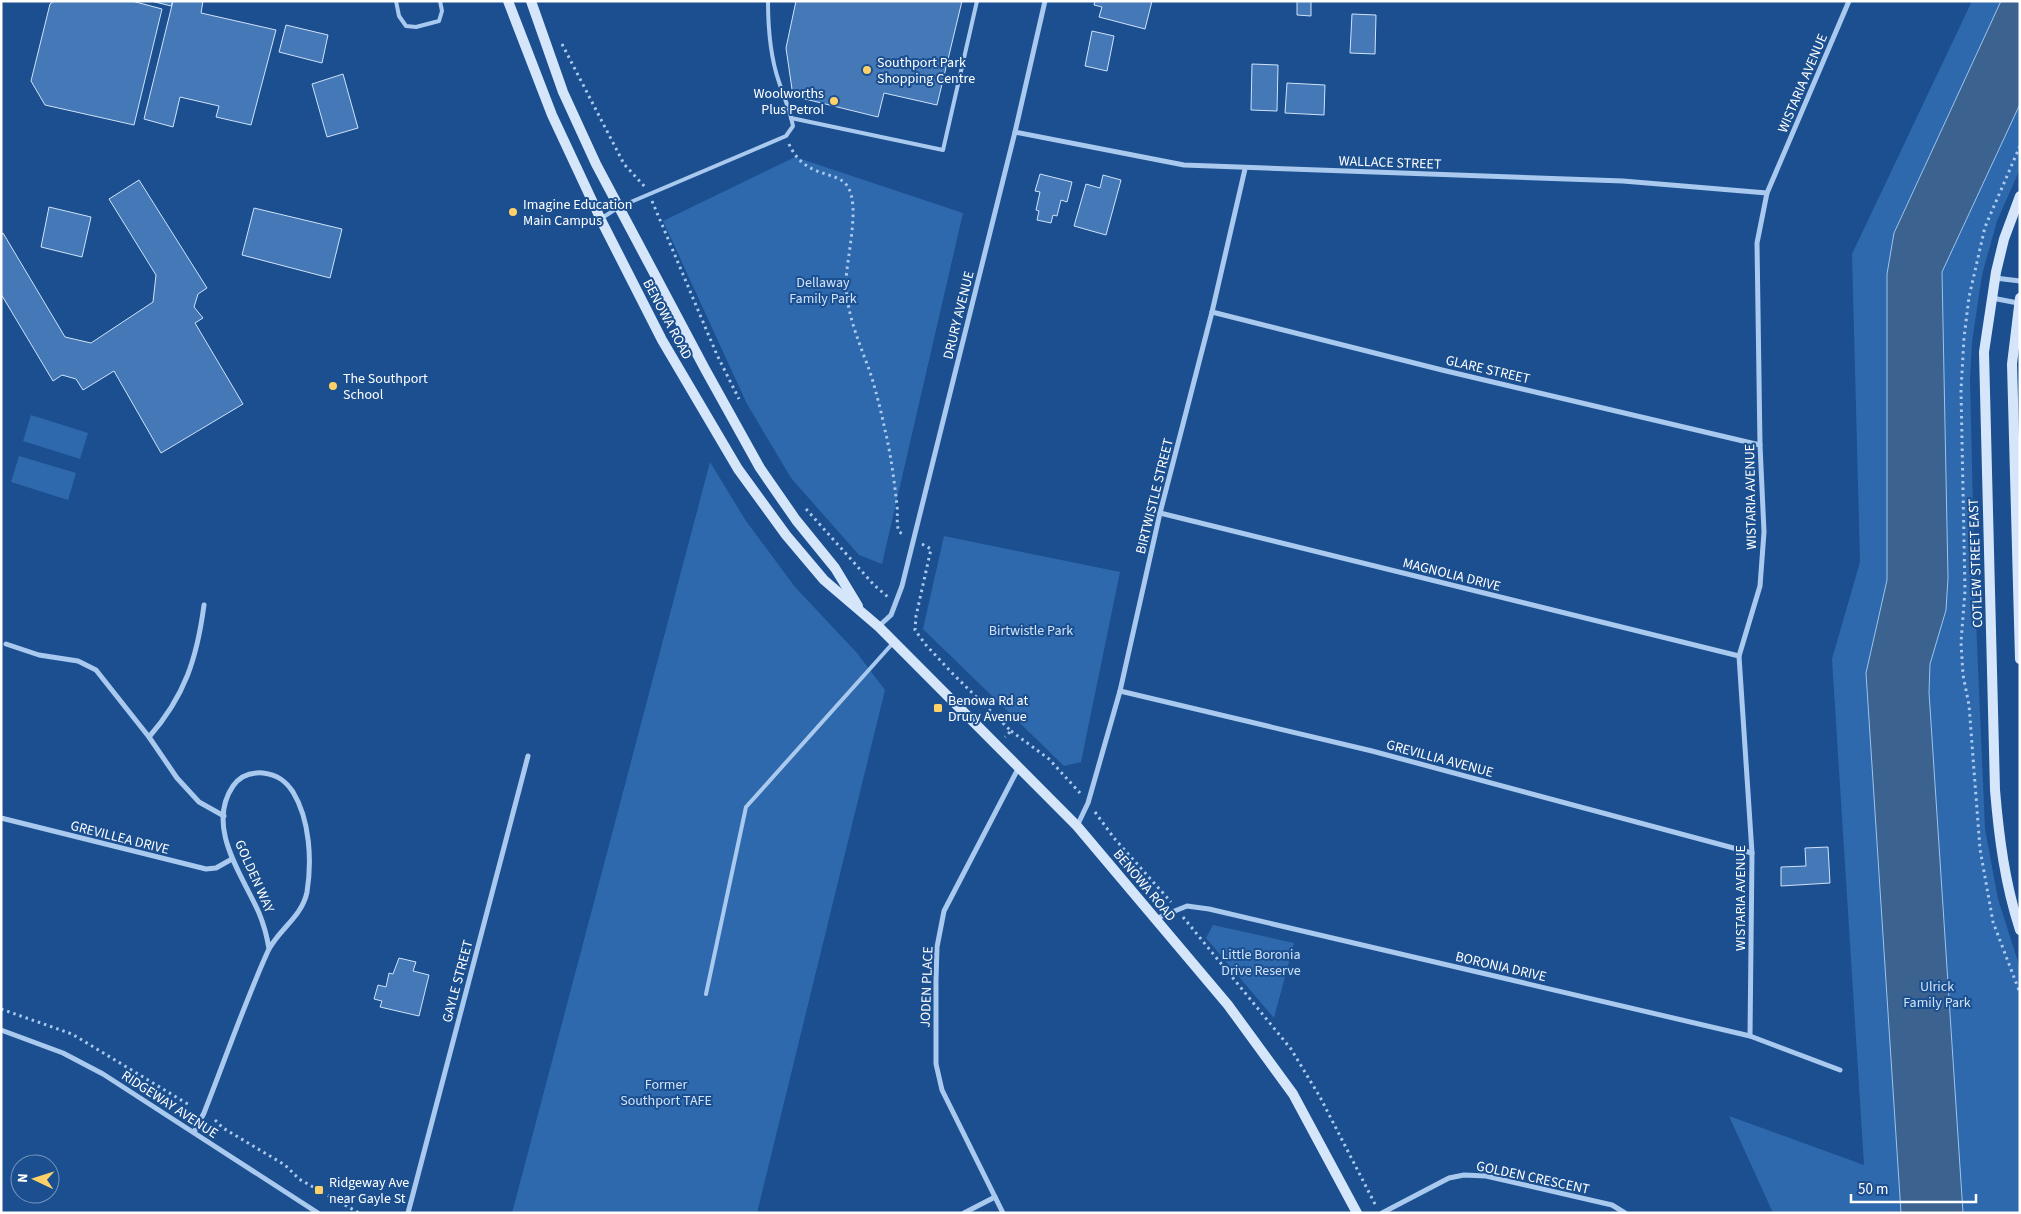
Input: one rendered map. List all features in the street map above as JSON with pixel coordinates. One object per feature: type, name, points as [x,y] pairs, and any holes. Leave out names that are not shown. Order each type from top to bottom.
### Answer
[{"type":"main road","name":"BENOWA ROAD","points":[[508,1],[552,115],[600,219],[662,340],[738,469],[786,535],[824,580],[879,627],[1077,826],[1228,1005],[1277,1070],[1317,1137],[1357,1213]]},
{"type":"main road","name":"BENOWA ROAD","points":[[530,1],[563,92],[596,164],[760,468],[796,520],[835,568],[862,613]]},
{"type":"main road","name":"COTLEW STREET EAST","points":[[2020,196],[2004,240],[1995,278],[1984,352],[1995,790],[1999,845],[2010,899],[2020,930]]},
{"type":"main road","points":[[2019,302],[2012,394],[2020,659]]},
{"type":"street","name":"DRURY AVENUE","points":[[879,627],[891,615],[902,586],[1015,132],[1045,1]]},
{"type":"street","name":"WISTARIA AVENUE","points":[[1750,1036],[1752,853],[1739,656],[1760,586],[1764,532],[1760,445],[1757,243],[1767,193],[1849,1]]},
{"type":"street","name":"WALLACE STREET","points":[[1015,132],[1184,165],[1245,169],[1623,181],[1767,193]]},
{"type":"street","name":"BIRTWISTLE STREET","points":[[1077,826],[1088,803],[1120,691],[1160,513],[1212,312],[1245,169]]},
{"type":"street","points":[[1995,278],[2020,281]]},
{"type":"street","points":[[1992,298],[2019,302]]},
{"type":"street","name":"GLARE STREET","points":[[1212,312],[1442,370],[1760,445]]},
{"type":"street","name":"MAGNOLIA DRIVE","points":[[1160,513],[1739,656]]},
{"type":"street","points":[[149,737],[166,718],[186,682],[198,640],[204,605]]},
{"type":"street","points":[[6,644],[39,655],[89,664],[149,737],[177,778],[199,802],[224,816]]},
{"type":"street","name":"GREVILLIA AVENUE","points":[[1120,691],[1372,751],[1752,853]]},
{"type":"street","name":"GAYLE STREET","points":[[408,1213],[528,756]]},
{"type":"street","name":"JODEN PLACE","points":[[1003,1213],[942,1090],[936,1064],[937,947],[944,911],[1019,767]]},
{"type":"street","name":"GOLDEN WAY","points":[[194,1132],[204,1113],[269,949],[300,911],[306,893],[308,839],[303,816],[296,798],[284,780],[269,774],[255,773],[242,777],[235,783],[228,794],[224,826],[232,859],[266,929],[269,949]]},
{"type":"street","name":"GREVILLEA DRIVE","points":[[1,818],[206,870],[216,868],[232,859]]},
{"type":"street","name":"BORONIA DRIVE","points":[[1155,919],[1187,906],[1209,910],[1750,1036],[1840,1070]]},
{"type":"street","name":"RIDGEWAY AVENUE","points":[[1,1030],[63,1053],[79,1061],[194,1132],[318,1213]]},
{"type":"street","name":"GOLDEN CRESCENT","points":[[1381,1213],[1449,1178],[1475,1174],[1612,1205],[1625,1213]]},
{"type":"street","points":[[964,1213],[995,1197]]},
{"type":"lane","points":[[396,1],[399,16],[406,26],[416,27],[439,21],[442,11],[440,1]]},
{"type":"lane","points":[[600,219],[619,208],[786,136],[793,126],[770,48],[768,1]]},
{"type":"lane","points":[[791,118],[943,150],[976,1]]},
{"type":"lane","points":[[706,994],[746,807],[894,642]]},
{"type":"path","points":[[560,39],[624,164],[641,182],[649,195],[714,346],[742,405]]},
{"type":"path","points":[[786,136],[793,152],[804,166],[839,179],[848,186],[852,201],[846,283],[851,321],[871,374],[885,431],[894,483],[899,532],[914,540]]},
{"type":"path","points":[[803,506],[874,585],[896,604]]},
{"type":"path","name":"BENOWA ROAD","points":[[914,540],[931,549],[916,616],[916,630],[925,644],[1011,731],[1049,759],[1088,803],[1114,838],[1177,909],[1291,1049],[1320,1097],[1381,1213]]},
{"type":"path","points":[[997,745],[1011,731]]},
{"type":"path","points":[[1,1009],[72,1034],[191,1106]]},
{"type":"path","points":[[215,1120],[223,1128],[285,1165],[299,1179],[359,1213]]},
{"type":"green space","name":"Ulrick Family Park","points":[[1972,1],[2020,1],[2020,169],[1997,221],[1982,275],[1972,342],[1970,379],[1975,597],[1985,829],[1998,899],[2020,968],[2020,1213],[1773,1213],[1729,1116],[1864,1165],[1832,659],[1860,562],[1852,254]]},
{"type":"green space","name":"Dellaway Family Park","points":[[795,157],[963,213],[882,564],[859,555],[791,478],[747,404],[663,221]]},
{"type":"green space","points":[[31,415],[88,433],[80,459],[23,441]]},
{"type":"green space","points":[[19,456],[76,473],[68,500],[11,482]]},
{"type":"green space","name":"Former Southport TAFE","points":[[710,462],[746,521],[795,587],[857,653],[885,690],[757,1213],[512,1213]]},
{"type":"green space","name":"Birtwistle Park","points":[[944,536],[1120,572],[1081,762],[1064,766],[923,629]]},
{"type":"green space","name":"Little Boronia Drive Reserve","points":[[1213,925],[1294,943],[1274,1018],[1206,938]]},
{"type":"shaded area","points":[[2001,1],[2020,1],[2020,104],[1942,272],[1948,578],[1946,610],[1930,664],[1929,692],[1963,1213],[1901,1213],[1866,673],[1887,580],[1887,274],[1894,233]]},
{"type":"building","points":[[54,1],[132,1],[162,9],[134,125],[45,105],[31,81],[50,4]]},
{"type":"building","points":[[151,1],[173,1],[171,6]]},
{"type":"building","points":[[173,1],[203,1],[201,13],[276,30],[251,125],[216,117],[219,106],[180,97],[173,127],[144,119]]},
{"type":"building","name":"Southport Park Shopping Centre","points":[[796,1],[962,1],[937,105],[884,93],[878,117],[793,96],[786,48]]},
{"type":"building","points":[[1095,1],[1152,1],[1145,29],[1099,17],[1102,7],[1094,5]]},
{"type":"building","points":[[1297,1],[1311,1],[1311,16],[1297,15]]},
{"type":"building","points":[[1352,14],[1376,15],[1375,54],[1350,53]]},
{"type":"building","points":[[286,25],[328,35],[322,63],[279,52]]},
{"type":"building","points":[[1092,31],[1114,36],[1107,71],[1085,66]]},
{"type":"building","points":[[1252,64],[1278,65],[1277,111],[1251,110]]},
{"type":"building","points":[[343,74],[358,128],[327,137],[312,84]]},
{"type":"building","points":[[1287,83],[1325,85],[1324,115],[1285,113]]},
{"type":"building","points":[[1040,174],[1072,182],[1067,202],[1061,200],[1057,216],[1053,215],[1051,223],[1037,220],[1039,211],[1036,210],[1040,192],[1035,191]]},
{"type":"building","points":[[1103,175],[1121,180],[1106,235],[1074,226],[1086,184],[1100,188]]},
{"type":"building","points":[[139,180],[207,288],[198,294],[194,307],[203,318],[195,323],[243,404],[161,453],[114,371],[83,390],[76,379],[62,375],[53,381],[1,294],[1,234],[3,233],[65,337],[91,343],[153,302],[156,275],[109,199]]},
{"type":"building","points":[[49,207],[91,217],[82,257],[41,247]]},
{"type":"building","points":[[254,208],[342,229],[330,278],[242,255]]},
{"type":"building","points":[[1828,847],[1830,883],[1781,886],[1781,867],[1806,866],[1805,848]]},
{"type":"building","points":[[399,958],[416,962],[413,971],[429,975],[419,1016],[380,1007],[382,1001],[374,999],[378,985],[386,987],[389,973],[393,974]]},
{"type":"place","name":"Southport Park Shopping Centre","points":[[867,70]]},
{"type":"place","name":"Woolworths Plus Petrol","points":[[834,101]]},
{"type":"place","name":"Imagine Education Main Campus","points":[[513,212]]},
{"type":"place","name":"The Southport School","points":[[333,386]]},
{"type":"place","name":"Benowa Rd at Drury Avenue","points":[[938,708]]},
{"type":"place","name":"Ridgeway Ave near Gayle St","points":[[319,1190]]}]
